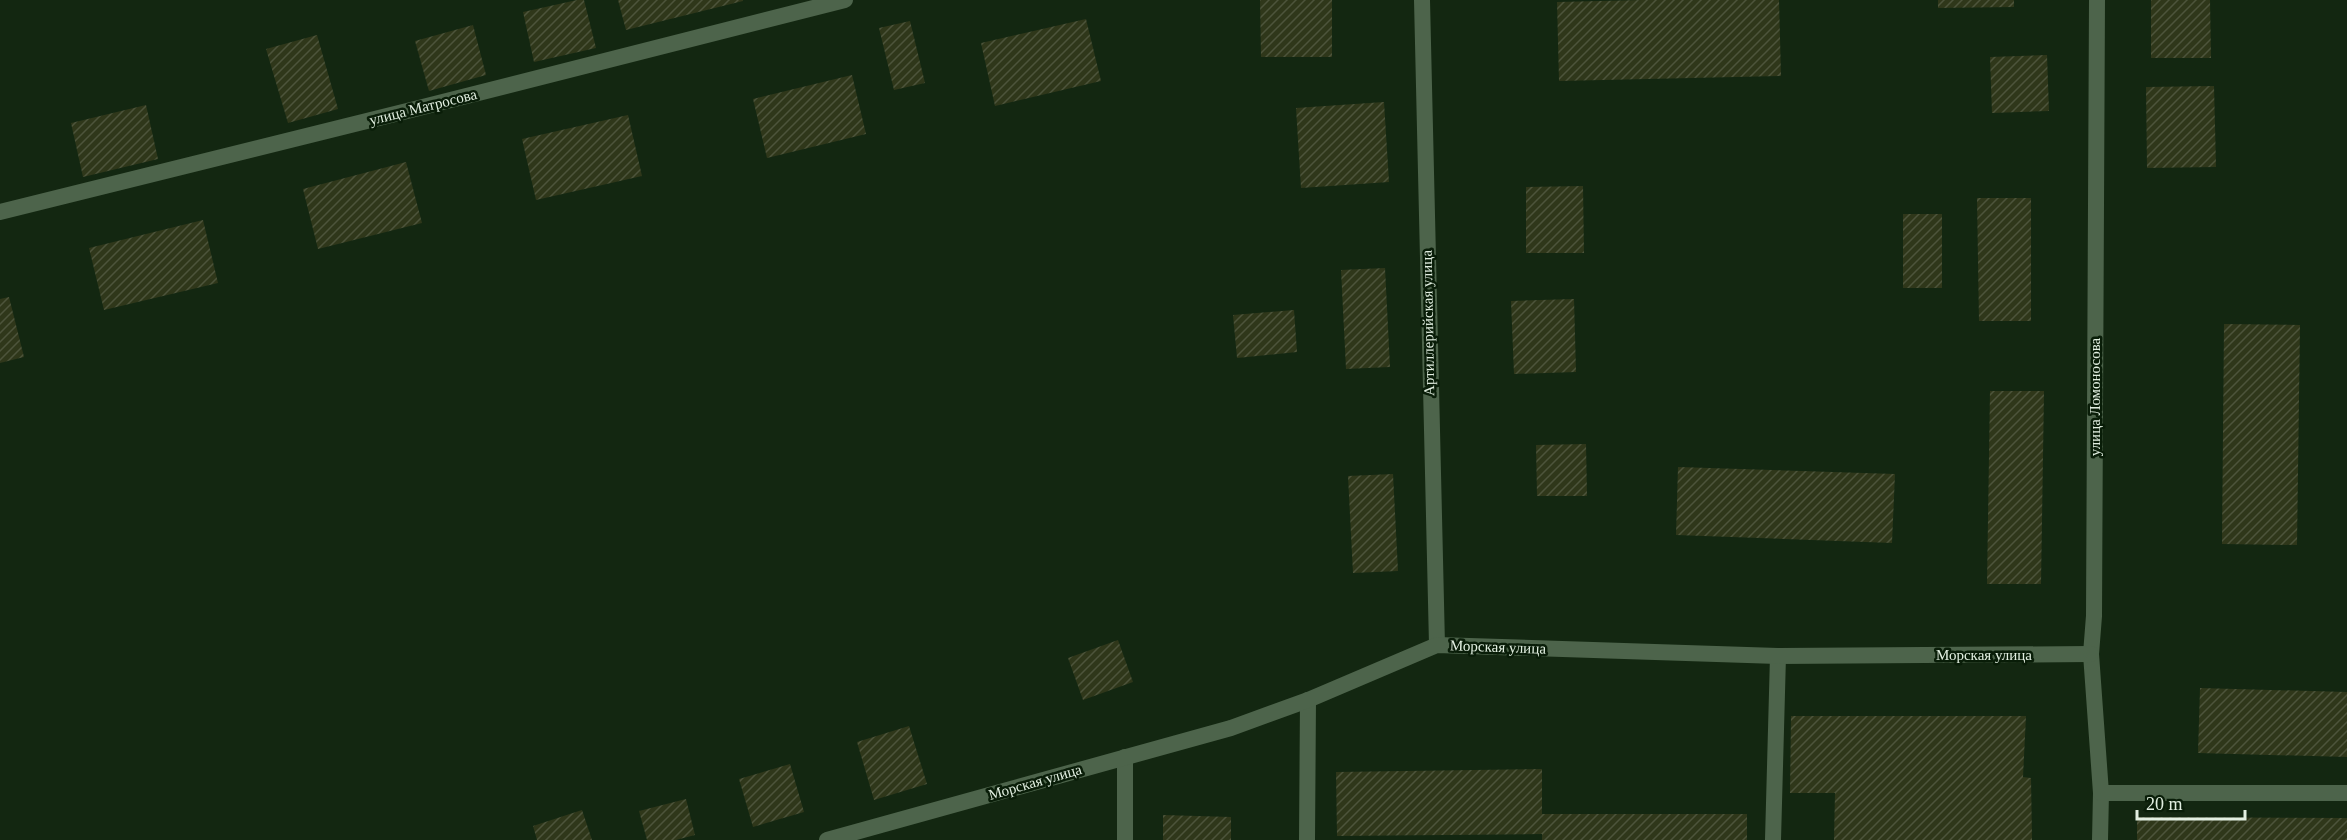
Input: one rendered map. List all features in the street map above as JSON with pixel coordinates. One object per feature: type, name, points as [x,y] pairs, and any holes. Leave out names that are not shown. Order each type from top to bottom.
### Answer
[{"type":"street","name":"улица Матросова","points":[[0,212],[845,0]]},
{"type":"street","name":"Артиллерийская улица","points":[[1422,0],[1437,645]]},
{"type":"street","name":"улица Ломоносова","points":[[2097,0],[2094,616],[2091,654],[2101,793],[2100,840]]},
{"type":"street","name":"Морская улица","points":[[827,840],[1231,728],[1308,700],[1437,645],[1778,656],[2091,654]]},
{"type":"street","points":[[1773,840],[1778,656]]},
{"type":"street","points":[[1307,840],[1308,700]]},
{"type":"street","points":[[1125,757],[1125,840]]},
{"type":"street","points":[[2101,793],[2347,793]]},
{"type":"building","points":[[584,0],[596,48],[534,62],[523,12]]},
{"type":"building","points":[[618,0],[743,0],[743,1],[626,30]]},
{"type":"building","points":[[1260,0],[1332,0],[1332,57],[1261,57]]},
{"type":"building","points":[[1779,0],[1781,76],[1559,81],[1557,2]]},
{"type":"building","points":[[1938,0],[2014,0],[2014,7],[1938,8]]},
{"type":"building","points":[[2151,0],[2210,0],[2211,58],[2151,58]]},
{"type":"building","points":[[1086,19],[1101,81],[995,106],[981,43]]},
{"type":"building","points":[[910,21],[925,83],[894,90],[879,28]]},
{"type":"building","points":[[473,25],[486,75],[429,91],[415,41]]},
{"type":"building","points":[[317,35],[338,109],[288,123],[266,49]]},
{"type":"building","points":[[2047,55],[2049,111],[1992,113],[1990,57]]},
{"type":"building","points":[[852,75],[866,134],[767,158],[753,99]]},
{"type":"building","points":[[2214,86],[2216,167],[2147,168],[2146,87]]},
{"type":"building","points":[[1384,102],[1389,182],[1301,188],[1296,108]]},
{"type":"building","points":[[146,105],[158,159],[83,177],[71,123]]},
{"type":"building","points":[[628,115],[642,176],[536,200],[522,139]]},
{"type":"building","points":[[406,162],[422,223],[318,249],[303,189]]},
{"type":"building","points":[[1583,186],[1584,253],[1526,253],[1526,187]]},
{"type":"building","points":[[1977,198],[2031,198],[2031,321],[1979,321]]},
{"type":"building","points":[[1903,214],[1942,214],[1942,288],[1903,288]]},
{"type":"building","points":[[203,220],[218,283],[104,310],[89,248]]},
{"type":"building","points":[[1385,268],[1390,367],[1346,369],[1341,270]]},
{"type":"building","points":[[9,297],[24,357],[0,363],[0,299]]},
{"type":"building","points":[[1574,299],[1576,372],[1514,374],[1511,301]]},
{"type":"building","points":[[1294,310],[1297,352],[1237,358],[1233,315]]},
{"type":"building","points":[[2224,324],[2300,325],[2297,545],[2222,544]]},
{"type":"building","points":[[1990,391],[2044,391],[2041,584],[1987,584]]},
{"type":"building","points":[[1586,444],[1587,496],[1537,496],[1536,445]]},
{"type":"building","points":[[1678,467],[1895,474],[1892,543],[1676,535]]},
{"type":"building","points":[[1393,474],[1398,571],[1353,573],[1348,476]]},
{"type":"building","points":[[1118,640],[1133,682],[1083,700],[1068,658]]},
{"type":"building","points":[[2200,688],[2347,692],[2347,757],[2198,753]]},
{"type":"building","points":[[1791,716],[2026,716],[2023,777],[2031,778],[2032,840],[1834,840],[1835,793],[1790,793]]},
{"type":"building","points":[[909,726],[927,784],[874,800],[857,742]]},
{"type":"building","points":[[790,764],[804,812],[753,827],[739,779]]},
{"type":"building","points":[[1542,769],[1542,814],[1747,814],[1747,840],[1542,840],[1542,834],[1337,836],[1336,772]]},
{"type":"building","points":[[686,799],[695,835],[676,840],[647,840],[639,811]]},
{"type":"building","points":[[582,810],[592,840],[537,840],[533,826]]},
{"type":"building","points":[[1163,815],[1231,817],[1231,840],[1163,840]]},
{"type":"building","points":[[2137,817],[2347,818],[2347,840],[2137,840]]}]
